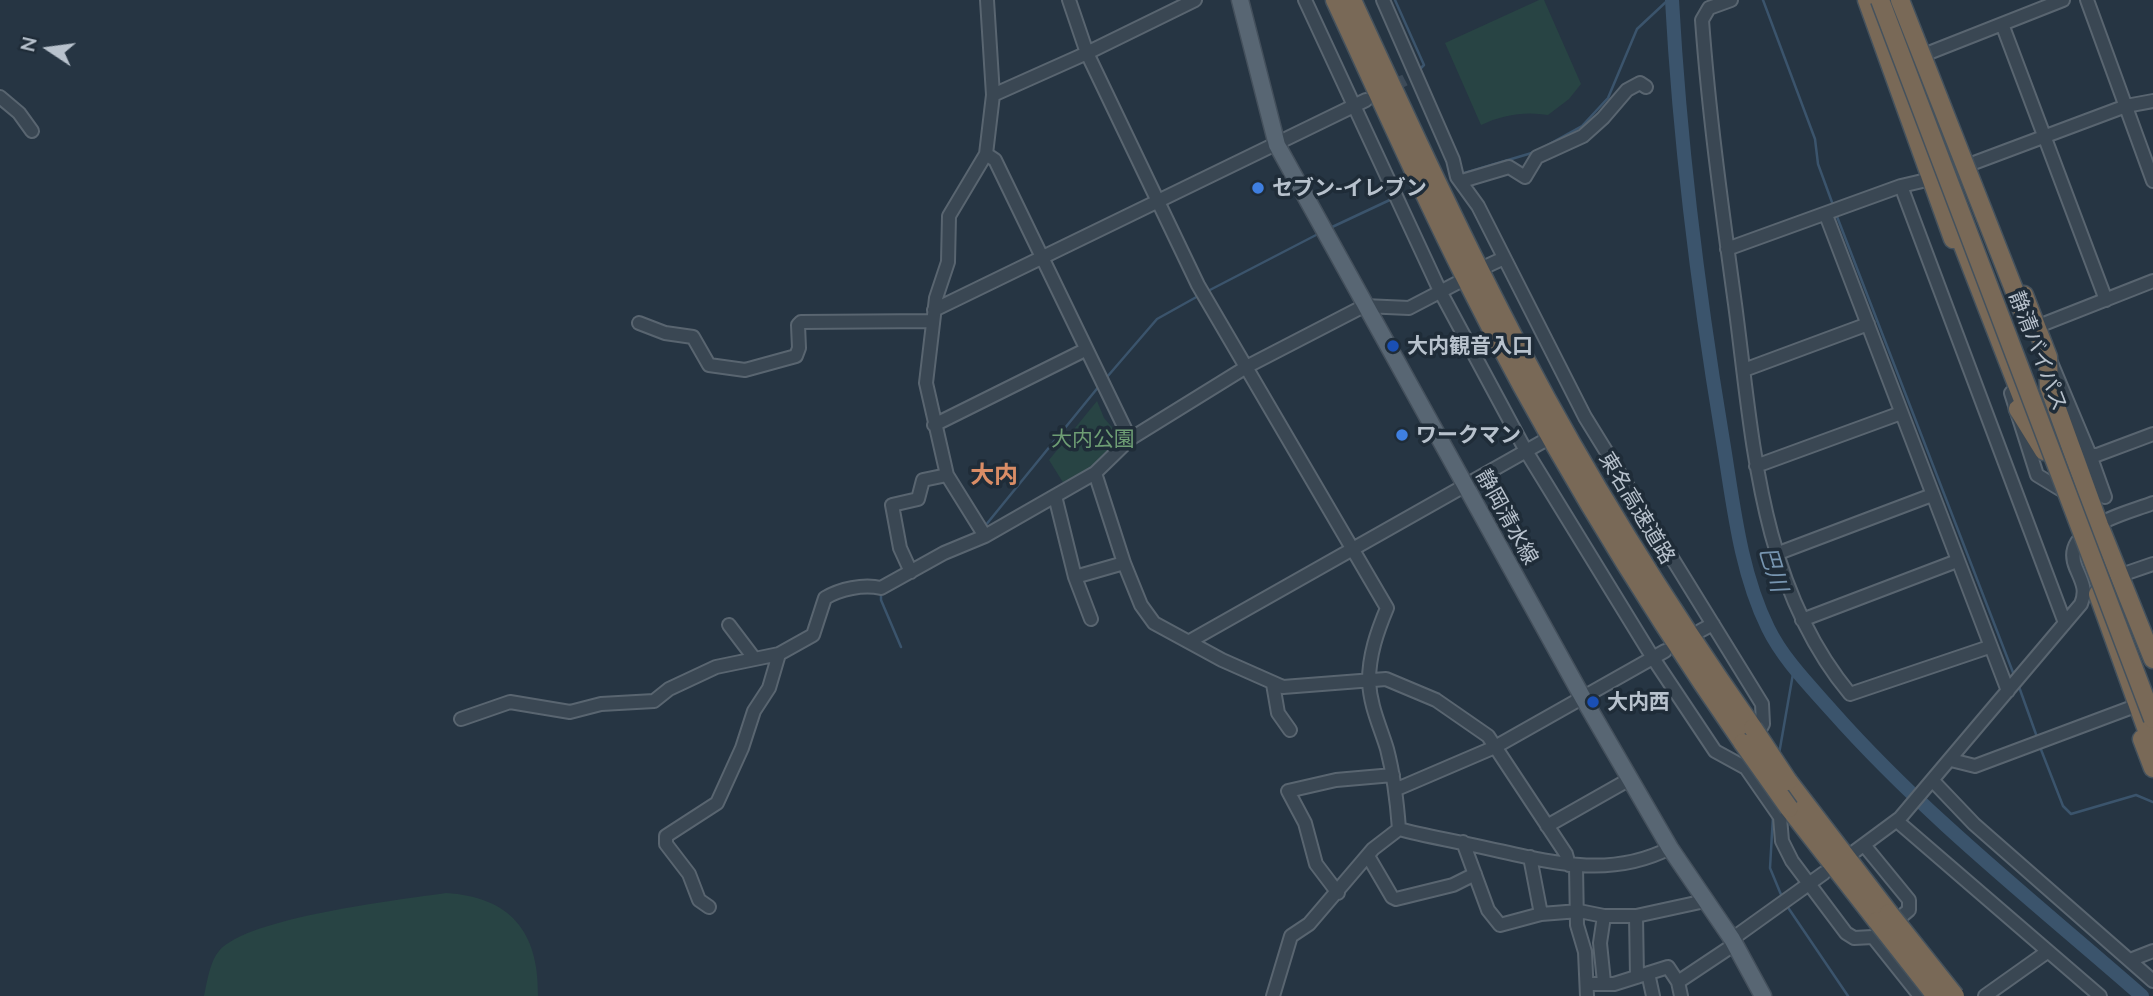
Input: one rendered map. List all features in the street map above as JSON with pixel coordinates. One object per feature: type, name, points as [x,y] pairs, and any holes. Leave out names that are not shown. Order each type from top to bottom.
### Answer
[{"type":"highway","name":"東名高速道路","points":[[1335,0],[1461,268],[1510,363],[1612,543],[1748,735],[1788,781],[1880,924],[1955,996]]},
{"type":"highway","name":"東名高速道路","points":[[1352,0],[1435,179],[1523,356],[1626,535],[1748,735],[1784,813],[1880,924],[1936,996]]},
{"type":"highway","points":[[1867,0],[2011,393],[2044,451]]},
{"type":"highway","points":[[1878,0],[1923,144],[2044,451],[2081,536],[2127,678],[2153,747]]},
{"type":"highway","name":"静清バイパス","points":[[1878,0],[2153,719]]},
{"type":"highway","name":"静清バイパス","points":[[1892,0],[2153,688]]},
{"type":"highway","points":[[1902,0],[1972,163],[2030,321],[2049,387],[2099,525],[2153,659]]},
{"type":"highway","points":[[1902,0],[2030,321],[2048,357],[2049,387]]},
{"type":"highway","points":[[2129,594],[2153,642]]},
{"type":"highway","points":[[2127,678],[2130,708],[2153,768]]},
{"type":"main road","name":"静岡清水線","points":[[1240,0],[1276,145],[1583,698],[1670,848],[1734,941],[1763,996]]},
{"type":"street","points":[[985,536],[947,475],[926,383],[933,316],[948,262],[949,216],[986,154],[993,95],[987,0]]},
{"type":"street","points":[[1069,0],[1087,54],[1206,301],[1248,366],[1387,608],[1372,647],[1369,682],[1377,726],[1397,789],[1399,829]]},
{"type":"street","points":[[993,95],[1087,54],[1195,0]]},
{"type":"street","points":[[1306,0],[1440,291],[1526,451],[1659,655],[1715,751],[1746,768],[1766,797],[1784,813],[1785,849],[1846,933],[1854,938],[1880,924],[1903,917],[1909,910],[1909,900],[1859,849],[1898,819],[1932,783],[2065,623],[2084,595],[2071,557],[2071,549],[2081,536],[2099,525],[2153,503]]},
{"type":"street","points":[[1383,0],[1411,77],[1458,175],[1504,258],[1580,420],[1762,704],[1764,713],[1761,730],[1736,761]]},
{"type":"street","points":[[1731,0],[1709,8],[1702,20],[1715,161],[1756,466],[1776,554],[1802,620],[1814,643],[1850,694],[1989,647]]},
{"type":"street","points":[[1926,54],[2063,0]]},
{"type":"street","points":[[2087,0],[2153,181]]},
{"type":"street","points":[[2002,24],[2106,300]]},
{"type":"street","points":[[1458,175],[1509,167],[1525,177],[1537,157],[1583,136],[1604,118],[1627,90],[1640,83],[1646,86]]},
{"type":"street","points":[[0,97],[19,113],[32,131]]},
{"type":"street","points":[[639,323],[665,333],[678,332],[693,337],[709,365],[745,370],[796,356],[799,348],[798,325],[801,322],[933,316],[1041,259],[1366,100]]},
{"type":"street","points":[[1727,249],[1901,186],[1931,179],[2126,106],[2153,101]]},
{"type":"street","points":[[986,154],[995,160],[1130,439]]},
{"type":"street","points":[[1901,186],[2065,623]]},
{"type":"street","points":[[1826,215],[2008,691]]},
{"type":"street","points":[[1489,265],[1504,258]]},
{"type":"street","points":[[2030,321],[2106,300],[2153,281]]},
{"type":"street","points":[[461,719],[510,702],[570,712],[601,704],[654,701],[668,689],[716,667],[742,664],[754,658],[779,654],[813,635],[825,598],[848,589],[873,586],[881,588],[944,553],[985,536],[1095,473],[1130,439],[1248,366],[1364,306],[1409,308],[1457,283]]},
{"type":"street","points":[[1744,370],[1868,324]]},
{"type":"street","points":[[934,425],[1086,350]]},
{"type":"street","points":[[2048,357],[2058,373],[2105,497]]},
{"type":"street","points":[[2011,393],[2037,475],[2060,489]]},
{"type":"street","points":[[1756,466],[1901,413]]},
{"type":"street","points":[[2090,455],[2097,455],[2153,433]]},
{"type":"street","points":[[1191,641],[1464,483],[1542,442]]},
{"type":"street","points":[[1095,473],[1124,563],[1141,605],[1154,623],[1273,684],[1292,687],[1386,679],[1423,693],[1488,736],[1573,865],[1579,911],[1577,925],[1585,952],[1587,990],[1611,987],[1668,967],[1678,982],[1681,996]]},
{"type":"street","points":[[911,572],[900,548],[892,505],[918,499],[923,480],[947,475]]},
{"type":"street","points":[[1776,554],[1932,495]]},
{"type":"street","points":[[1055,496],[1074,577],[1091,619]]},
{"type":"street","points":[[1802,620],[1957,561]]},
{"type":"street","points":[[1074,577],[1124,563]]},
{"type":"street","points":[[2121,575],[2153,564]]},
{"type":"street","points":[[1700,631],[1713,624]]},
{"type":"street","points":[[729,625],[754,658]]},
{"type":"street","points":[[709,907],[699,900],[689,874],[666,844],[666,836],[718,803],[742,748],[754,711],[769,688],[779,654]]},
{"type":"street","points":[[1397,789],[1495,747],[1659,655]]},
{"type":"street","points":[[1273,684],[1279,713],[1290,730]]},
{"type":"street","points":[[1951,760],[1975,765],[2130,708]]},
{"type":"street","points":[[1338,893],[1316,864],[1305,822],[1288,791],[1336,780],[1393,775]]},
{"type":"street","points":[[1547,826],[1630,779]]},
{"type":"street","points":[[1932,783],[1974,824],[2153,981]]},
{"type":"street","points":[[1898,819],[2100,996]]},
{"type":"street","points":[[1399,829],[1573,865],[1616,867],[1640,862],[1670,848]]},
{"type":"street","points":[[1273,996],[1291,936],[1309,924],[1368,856],[1399,829]]},
{"type":"street","points":[[1463,842],[1488,910],[1500,925],[1541,914],[1579,911],[1604,916],[1636,915],[1705,901]]},
{"type":"street","points":[[1368,856],[1396,899],[1453,885],[1475,874]]},
{"type":"street","points":[[1530,858],[1541,914]]},
{"type":"street","points":[[1678,982],[1824,873]]},
{"type":"street","points":[[1636,915],[1642,975],[1653,996]]},
{"type":"street","points":[[1604,916],[1600,943],[1611,987]]},
{"type":"street","points":[[1880,924],[1920,996]]},
{"type":"street","points":[[1990,995],[2047,951]]},
{"type":"street","points":[[2130,960],[2153,951]]},
{"type":"green space","points":[[1544,0],[1581,84],[1569,99],[1548,115],[1514,115],[1481,125],[1445,43]]},
{"type":"green space","name":"大内公園","points":[[1097,401],[1104,418],[1123,440],[1093,469],[1064,484],[1049,460]]},
{"type":"green space","points":[[446,893],[488,902],[503,910],[516,922],[533,953],[538,996],[204,996],[213,960],[219,951],[235,939],[260,929],[326,912]]},
{"type":"waterway","points":[[1395,0],[1424,65],[1421,68]]},
{"type":"waterway","points":[[1544,147],[1582,126],[1608,98],[1637,29],[1668,0]]},
{"type":"waterway","name":"巴川","points":[[1672,0],[1685,164],[1713,381],[1744,558],[1750,582],[1768,628],[1781,651],[1806,682],[1905,787],[1982,858],[2142,996]]},
{"type":"waterway","points":[[1763,0],[1815,139],[1818,164],[1833,205]]},
{"type":"waterway","points":[[1461,174],[1535,152]]},
{"type":"waterway","points":[[1330,228],[1394,198]]},
{"type":"waterway","points":[[1836,214],[2014,675]]},
{"type":"waterway","points":[[1206,292],[1318,234]]},
{"type":"waterway","points":[[1107,377],[1157,319],[1200,295]]},
{"type":"waterway","points":[[985,526],[1100,385]]},
{"type":"waterway","points":[[881,591],[881,600],[901,647]]},
{"type":"waterway","points":[[820,632],[825,615]]},
{"type":"waterway","points":[[1779,754],[1794,668]]},
{"type":"waterway","points":[[2018,684],[2037,737]]},
{"type":"waterway","points":[[2040,747],[2063,806],[2071,814],[2136,795],[2153,802]]},
{"type":"waterway","points":[[1773,816],[1770,868],[1782,897]]},
{"type":"waterway","points":[[1787,906],[1848,996]]},
{"type":"tunnel","points":[[1385,90],[1405,80]]},
{"type":"place","name":"セブン-イレブン","points":[[1258,188]]},
{"type":"place","name":"大内観音入口","points":[[1393,346]]},
{"type":"place","name":"ワークマン","points":[[1402,435]]},
{"type":"place","name":"大内西","points":[[1593,702]]},
{"type":"district","name":"大内","points":[[994,475]]}]
